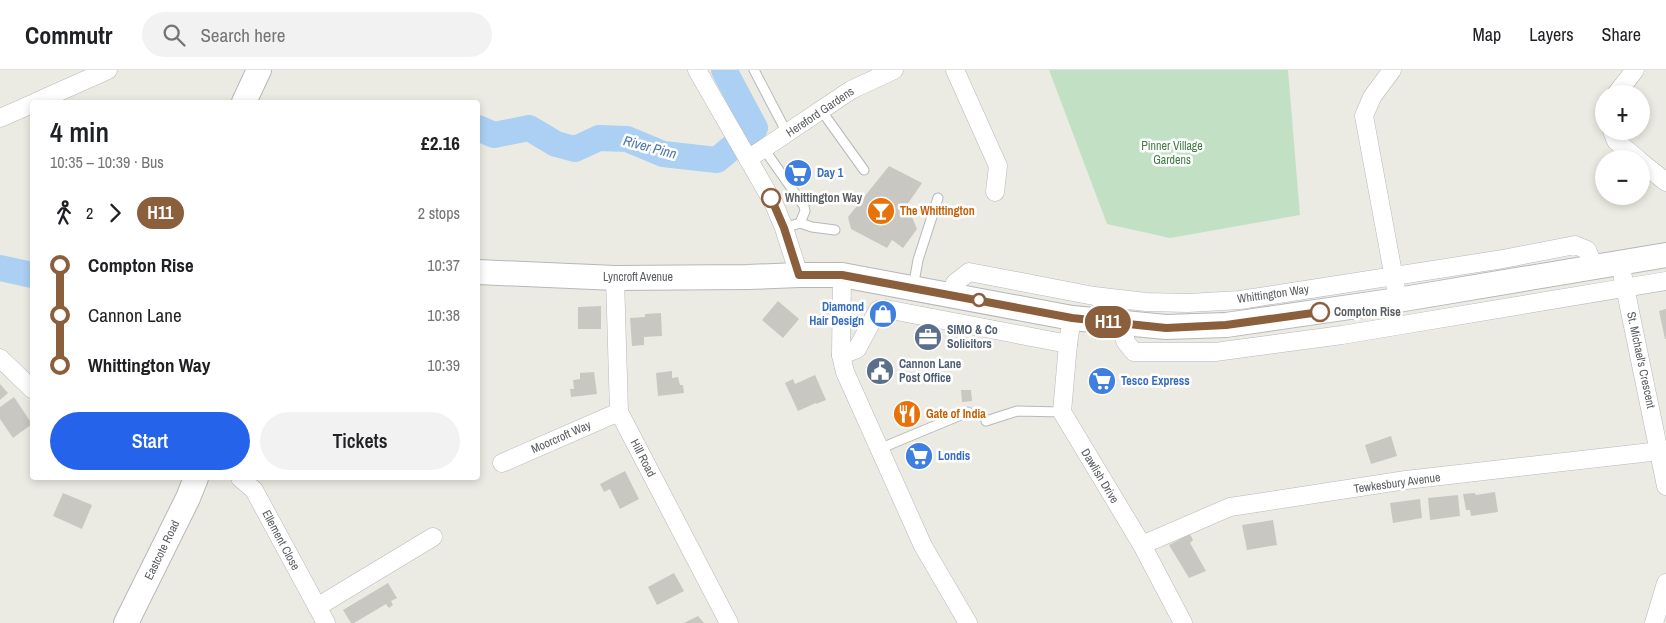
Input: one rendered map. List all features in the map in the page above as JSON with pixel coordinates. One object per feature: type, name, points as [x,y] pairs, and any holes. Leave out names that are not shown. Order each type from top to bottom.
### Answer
[{"type":"street","points":[[40,100],[108,70]]},
{"type":"street","points":[[245,100],[259,70]]},
{"type":"street","points":[[697,70],[774,204],[792,226],[799,275]]},
{"type":"street","name":"Hereford Gardens","points":[[745,154],[764,150],[851,90],[894,70]]},
{"type":"street","points":[[955,70],[998,166],[995,192]]},
{"type":"street","points":[[1392,70],[1372,97],[1364,116],[1398,300]]},
{"type":"street","points":[[1623,85],[1635,70]]},
{"type":"street","points":[[0,118],[30,105]]},
{"type":"street","points":[[1616,140],[1627,150]]},
{"type":"street","points":[[1650,169],[1666,182]]},
{"type":"street","name":"Whittington Way","points":[[952,295],[955,283],[969,272],[1094,296],[1146,302],[1240,300],[1575,246],[1587,250],[1595,268]]},
{"type":"street","name":"Whittington Way","points":[[799,275],[842,275],[1072,318],[1166,328],[1226,325],[1398,300],[1666,255]]},
{"type":"street","name":"St. Michael's Crescent","points":[[1620,264],[1666,486]]},
{"type":"street","name":"Lyncroft Avenue","points":[[480,272],[615,278],[748,278],[799,275]]},
{"type":"street","points":[[842,275],[841,355],[845,372],[923,546],[968,623]]},
{"type":"street","name":"Hill Road","points":[[615,278],[619,412],[729,623]]},
{"type":"street","points":[[1124,324],[1125,341],[1134,352],[1215,352],[1342,335],[1666,281]]},
{"type":"street","points":[[841,355],[857,349],[878,310],[886,309],[1068,344]]},
{"type":"street","points":[[1062,412],[1072,318]]},
{"type":"street","points":[[0,358],[30,387]]},
{"type":"street","name":"Moorcroft Way","points":[[502,463],[619,412]]},
{"type":"street","name":"Dawlish Drive","points":[[1062,412],[1142,545],[1183,623]]},
{"type":"street","name":"Tewkesbury Avenue","points":[[1142,545],[1230,507],[1406,480],[1660,451]]},
{"type":"street","name":"Eastcote Road","points":[[126,623],[195,480]]},
{"type":"street","name":"Ellement Close","points":[[242,480],[254,490],[326,623]]},
{"type":"street","points":[[317,607],[433,537]]},
{"type":"street","points":[[1654,623],[1666,583]]},
{"type":"lane","points":[[754,70],[787,133]]},
{"type":"lane","points":[[822,110],[864,170]]},
{"type":"lane","points":[[764,150],[804,206],[805,211],[792,226]]},
{"type":"lane","points":[[913,288],[918,260],[938,198]]},
{"type":"lane","points":[[792,226],[835,230]]},
{"type":"lane","points":[[986,421],[1016,411],[1062,412]]},
{"type":"lane","points":[[879,449],[968,412]]},
{"type":"green space","name":"Pinner Village Gardens","points":[[1049,70],[1288,70],[1300,215],[1170,238],[1107,224]]},
{"type":"building","name":"The Whittington","points":[[889,166],[922,183],[907,205],[917,229],[903,248],[892,240],[887,248],[851,229],[848,217]]},
{"type":"building","points":[[778,301],[799,319],[783,338],[762,320]]},
{"type":"building","points":[[601,306],[601,329],[578,329],[578,307]]},
{"type":"building","points":[[1666,309],[1666,339],[1665,339],[1659,311]]},
{"type":"building","points":[[661,313],[662,336],[644,337],[644,345],[632,346],[630,318],[645,317],[645,314]]},
{"type":"building","points":[[672,371],[672,378],[678,377],[680,385],[683,385],[684,393],[658,396],[656,373]]},
{"type":"building","points":[[594,372],[597,394],[571,397],[570,389],[574,389],[573,380],[580,379],[580,373]]},
{"type":"building","points":[[815,375],[826,400],[798,411],[785,383],[793,379],[795,384]]},
{"type":"building","points":[[0,384],[8,393],[0,400]]},
{"type":"building","points":[[961,390],[971,390],[972,401],[962,402]]},
{"type":"building","points":[[14,397],[30,421],[30,425],[13,438],[0,419],[0,407]]},
{"type":"building","points":[[1391,436],[1397,456],[1371,464],[1365,445]]},
{"type":"building","points":[[625,471],[639,499],[620,509],[610,489],[604,492],[600,484]]},
{"type":"building","points":[[1495,492],[1498,512],[1471,516],[1470,510],[1466,510],[1463,494],[1475,493],[1476,495]]},
{"type":"building","points":[[63,493],[92,505],[82,529],[53,516]]},
{"type":"building","points":[[1458,495],[1460,516],[1430,520],[1428,498]]},
{"type":"building","points":[[1420,499],[1422,518],[1393,523],[1390,503]]},
{"type":"building","points":[[1273,520],[1277,545],[1247,550],[1242,525]]},
{"type":"building","points":[[1190,534],[1193,540],[1190,543],[1206,571],[1189,578],[1169,545]]},
{"type":"building","points":[[674,573],[684,591],[657,605],[648,587]]},
{"type":"building","points":[[388,583],[397,598],[391,601],[393,605],[389,608],[386,604],[351,623],[343,610]]},
{"type":"building","points":[[698,616],[704,623],[684,623]]},
{"type":"waterway","name":"River Pinn","points":[[480,129],[494,135],[529,128],[556,144],[575,149],[599,138],[627,139],[663,154],[717,160],[755,128],[724,70]]},
{"type":"waterway","name":"River Pinn","points":[[0,268],[30,275]]},
{"type":"bus line","name":"H11","points":[[771,198],[784,228],[799,275],[842,275],[1072,318],[1166,328],[1226,325],[1320,312]]},
{"type":"place","name":"Day 1","points":[[798,173]]},
{"type":"place","name":"Whittington Way","points":[[771,198]]},
{"type":"place","name":"The Whittington","points":[[881,211]]},
{"type":"place","name":"Compton Rise","points":[[1320,312]]},
{"type":"place","name":"Diamond Hair Design","points":[[883,314]]},
{"type":"place","name":"SIMO & Co Solicitors","points":[[928,337]]},
{"type":"place","name":"Cannon Lane Post Office","points":[[880,371]]},
{"type":"place","name":"Tesco Express","points":[[1102,381]]},
{"type":"place","name":"Gate of India","points":[[907,414]]},
{"type":"place","name":"Londis","points":[[919,456]]}]
